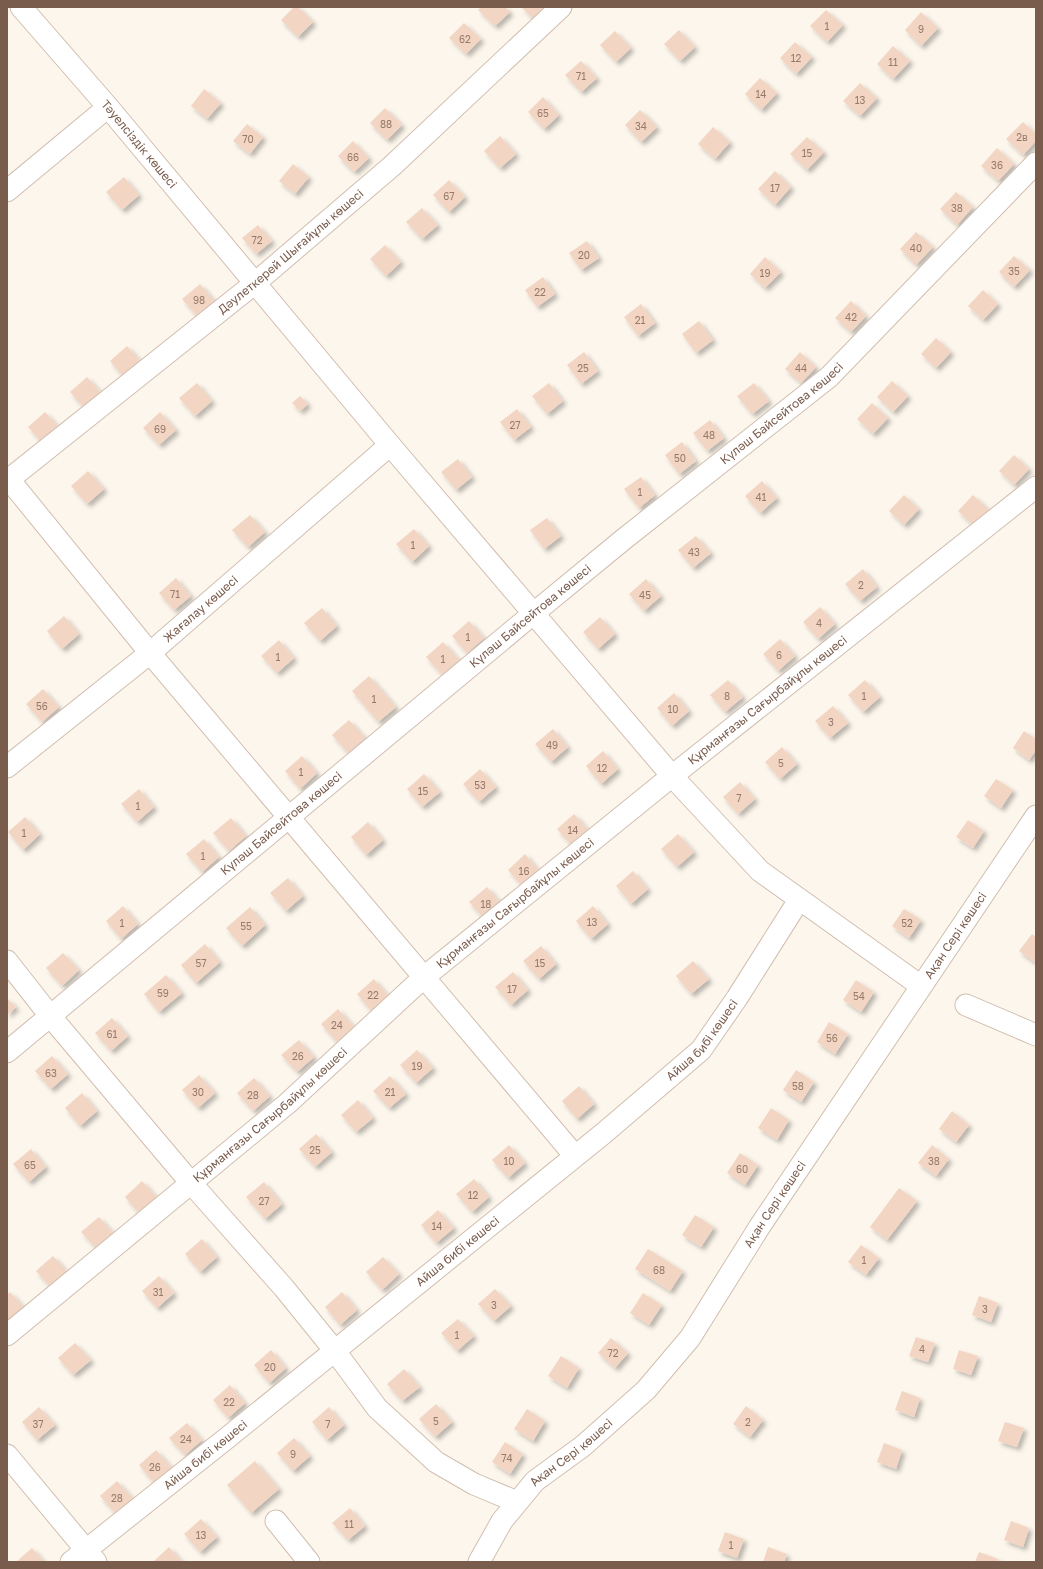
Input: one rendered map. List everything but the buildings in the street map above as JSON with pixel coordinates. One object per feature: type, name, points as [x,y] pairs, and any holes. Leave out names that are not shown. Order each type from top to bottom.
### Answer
[{"type":"street","name":"Тәуелсіздік көшесі","points":[[21,7],[108,107],[254,284],[672,776],[760,871],[921,986]]},
{"type":"street","name":"Дәулеткерей Шығайұлы көшесі","points":[[8,479],[254,284],[392,166],[561,7]]},
{"type":"street","points":[[7,191],[108,107]]},
{"type":"street","name":"Күләш Байсейтова көшесі","points":[[7,1052],[624,539],[829,378],[1036,164]]},
{"type":"street","name":"Жағалау көшесі","points":[[7,768],[150,653],[390,445]]},
{"type":"street","points":[[8,479],[287,818],[575,1156]]},
{"type":"street","name":"Құрманғазы Сағырбайұлы көшесі","points":[[7,1335],[288,1103],[423,978],[672,776],[1036,487]]},
{"type":"street","name":"Ақан Сері көшесі","points":[[478,1562],[502,1521],[535,1482],[583,1446],[646,1390],[690,1338],[760,1226],[1036,816]]},
{"type":"street","name":"Айша бибі көшесі","points":[[84,1558],[575,1156],[701,1050],[737,998],[799,900]]},
{"type":"street","points":[[7,960],[50,1017],[190,1183],[284,1288],[335,1351],[377,1408],[436,1462],[474,1484],[517,1502]]},
{"type":"street","points":[[966,1005],[1036,1035]]},
{"type":"street","points":[[7,1455],[84,1558]]},
{"type":"street","points":[[276,1520],[309,1562]]}]
